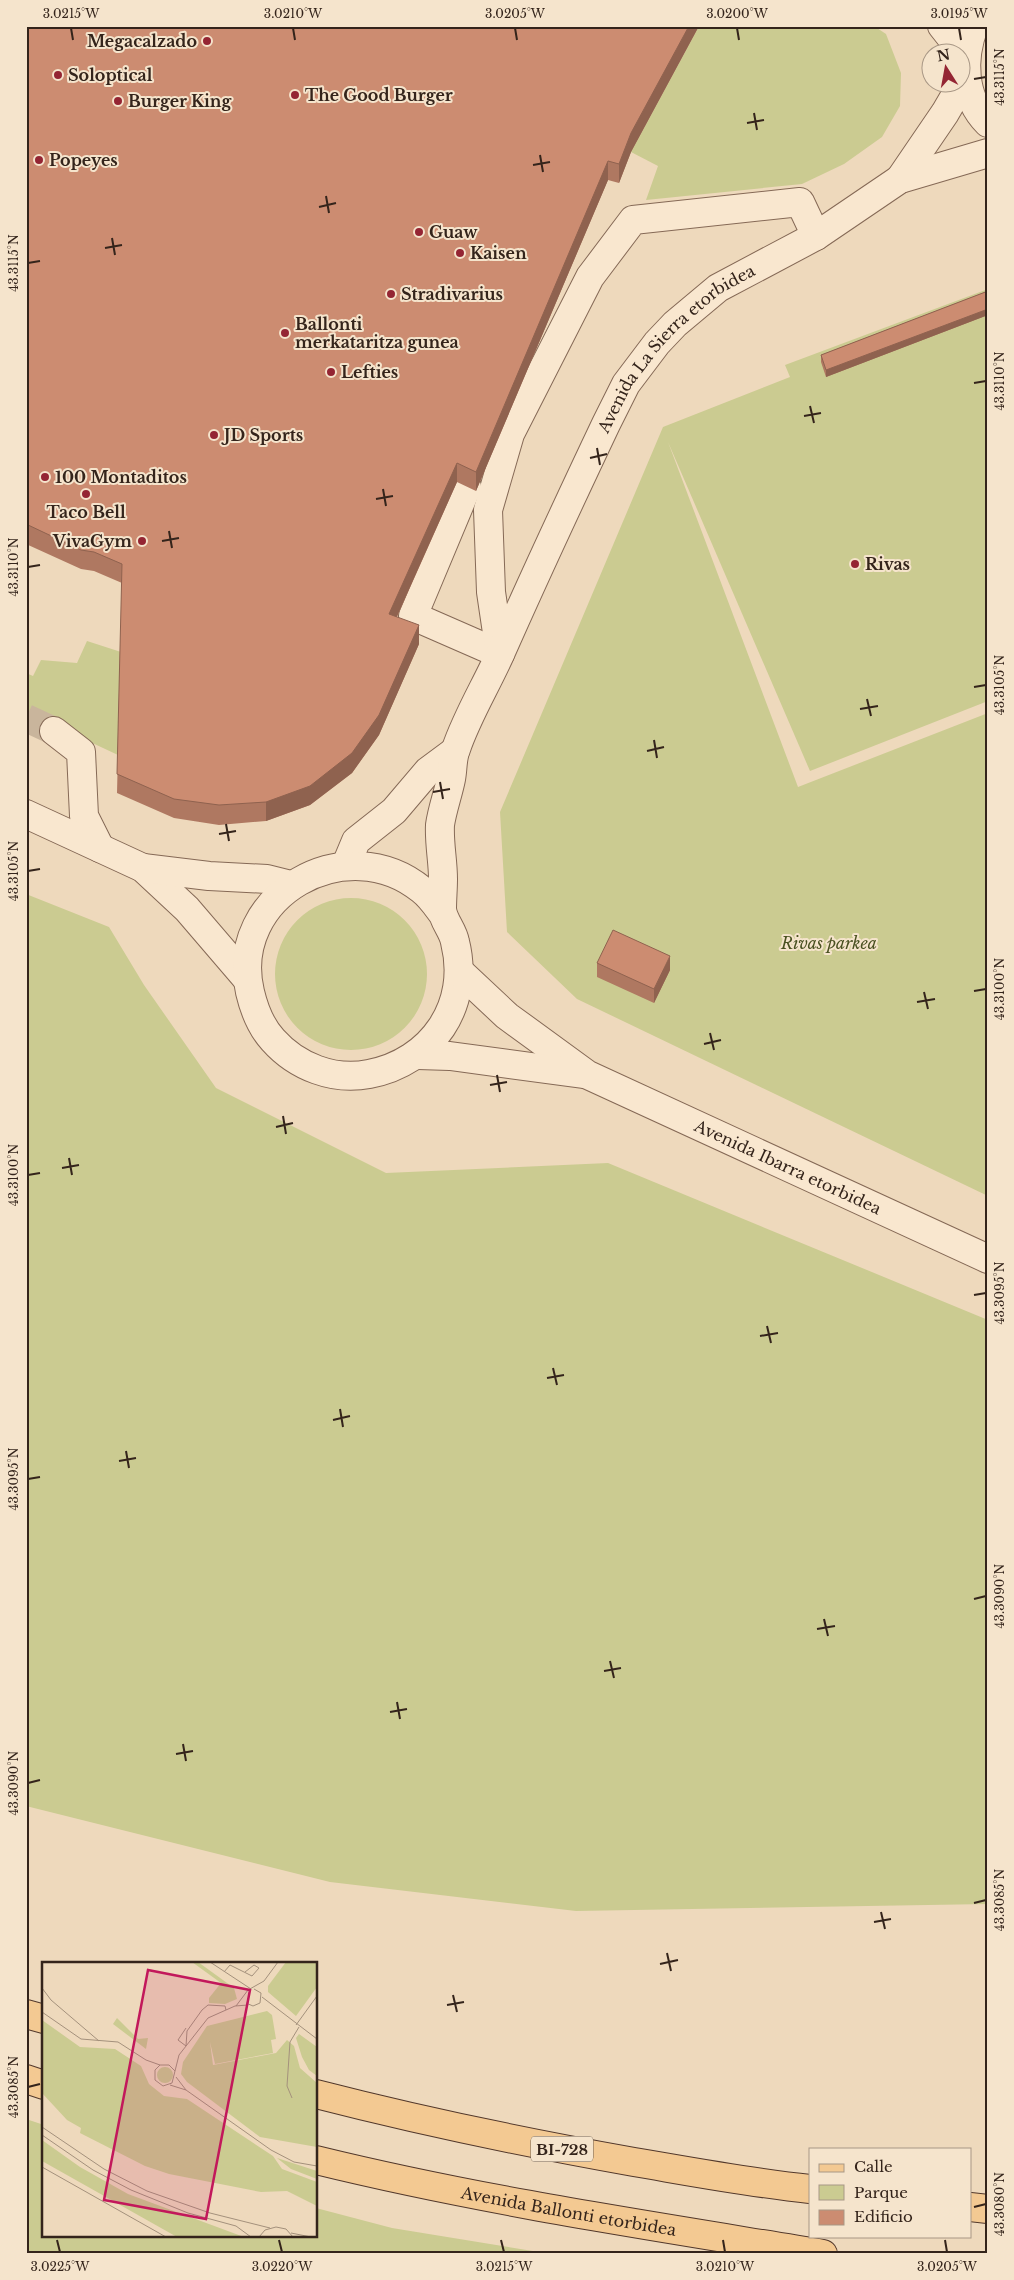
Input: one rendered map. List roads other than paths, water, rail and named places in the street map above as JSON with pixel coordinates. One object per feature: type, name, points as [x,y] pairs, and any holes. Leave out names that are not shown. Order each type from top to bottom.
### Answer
[{"type":"main road","points":[[26,2014],[42,2018]]},
{"type":"main road","points":[[26,2079],[42,2084]]},
{"type":"main road","name":"BI-728","points":[[318,2095],[395,2114],[534,2144],[759,2184],[809,2189]]},
{"type":"main road","name":"Avenida Ballonti etorbidea","points":[[318,2160],[381,2176],[536,2207],[823,2254]]},
{"type":"main road","points":[[972,2207],[988,2209]]},
{"type":"street","points":[[942,26],[952,42]]},
{"type":"street","name":"Avenida La Sierra etorbidea","points":[[971,42],[974,26]]},
{"type":"street","name":"Avenida La Sierra etorbidea","points":[[900,179],[945,113],[954,92]]},
{"type":"street","points":[[972,92],[982,118],[988,124]]},
{"type":"street","name":"Avenida La Sierra etorbidea","points":[[442,913],[443,879],[440,825],[455,751],[626,384],[657,343],[675,324],[718,288],[816,236],[900,179],[988,153]]},
{"type":"street","points":[[500,654],[491,592],[488,510],[510,434],[590,277],[633,220],[800,202],[816,236]]},
{"type":"street","points":[[466,487],[413,616],[500,654]]},
{"type":"street","points":[[54,731],[81,752],[84,816],[100,848]]},
{"type":"street","name":"Avenida La Sierra etorbidea","points":[[346,865],[356,841],[394,811],[428,771],[455,751]]},
{"type":"street","points":[[26,814],[143,868],[209,876],[267,879],[291,885]]},
{"type":"street","points":[[346,865],[374,867],[401,876],[424,891],[442,913],[455,940],[459,971],[455,1002],[440,1032],[418,1055],[389,1071],[358,1077],[325,1073],[303,1064],[295,1060],[271,1039],[254,1011],[247,979],[250,943],[266,910],[291,885],[318,871],[346,865]]},
{"type":"street","points":[[143,868],[187,909],[247,979]]},
{"type":"street","name":"Avenida Ibarra etorbidea","points":[[459,971],[507,1016],[588,1075],[988,1259]]},
{"type":"street","name":"Avenida Ibarra etorbidea","points":[[418,1055],[450,1056],[588,1075]]},
{"type":"tunnel","points":[[26,718],[54,731]]},
{"type":"place","name":"Megacalzado","points":[[207,41]]},
{"type":"place","name":"Soloptical","points":[[58,75]]},
{"type":"place","name":"The Good Burger","points":[[295,95]]},
{"type":"place","name":"Burger King","points":[[118,101]]},
{"type":"place","name":"Popeyes","points":[[39,160]]},
{"type":"place","name":"Guaw","points":[[419,232]]},
{"type":"place","name":"Kaisen","points":[[460,253]]},
{"type":"place","name":"Stradivarius","points":[[391,294]]},
{"type":"place","name":"Ballonti merkataritza gunea","points":[[285,333]]},
{"type":"place","name":"Lefties","points":[[331,372]]},
{"type":"place","name":"JD Sports","points":[[214,435]]},
{"type":"place","name":"100 Montaditos","points":[[45,477]]},
{"type":"place","name":"Taco Bell","points":[[86,494]]},
{"type":"place","name":"VivaGym","points":[[142,541]]},
{"type":"place","name":"Rivas","points":[[855,564]]},
{"type":"park label","name":"Rivas parkea","points":[[829,943]]}]
